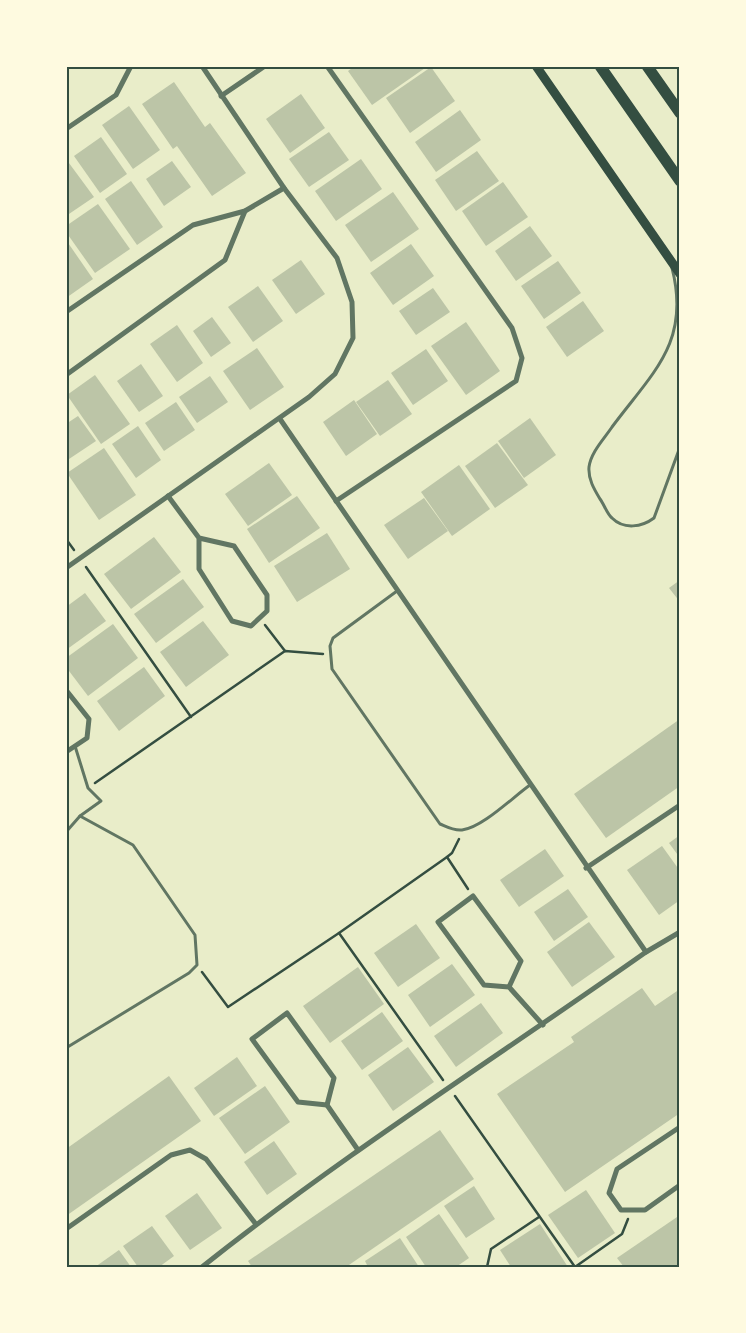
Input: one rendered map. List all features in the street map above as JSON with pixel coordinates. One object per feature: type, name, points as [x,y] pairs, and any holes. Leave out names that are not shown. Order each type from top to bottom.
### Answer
[{"type":"highway","points":[[600,66],[680,181]]},
{"type":"highway","points":[[647,66],[680,114]]},
{"type":"main road","points":[[536,66],[680,274]]},
{"type":"street","points":[[66,129],[116,95],[131,66]]},
{"type":"street","points":[[66,568],[309,397],[335,374],[353,338],[352,302],[337,258],[284,188],[202,66]]},
{"type":"street","points":[[221,96],[265,66]]},
{"type":"street","points":[[327,66],[512,328],[522,358],[516,381],[336,501]]},
{"type":"street","points":[[66,312],[192,225],[245,211],[284,188]]},
{"type":"street","points":[[66,375],[225,260],[245,211]]},
{"type":"street","points":[[280,419],[586,868],[646,952]]},
{"type":"street","points":[[168,496],[199,538],[199,569],[232,621],[251,626],[268,611],[268,595],[234,546],[199,538]]},
{"type":"street","points":[[66,690],[89,720],[87,738],[66,752]]},
{"type":"street","points":[[586,868],[680,805]]},
{"type":"street","points":[[509,987],[521,961],[473,896],[438,922],[484,985],[509,987],[543,1025]]},
{"type":"street","points":[[202,1267],[255,1223],[358,1150],[543,1025],[646,952],[680,932]]},
{"type":"street","points":[[327,1105],[298,1102],[252,1039],[287,1013],[334,1078],[327,1105],[358,1150]]},
{"type":"street","points":[[680,1126],[617,1169],[609,1192],[621,1210],[645,1210],[680,1185]]},
{"type":"street","points":[[66,1229],[172,1155],[190,1150],[206,1159],[255,1223]]},
{"type":"lane","points":[[670,260],[678,291],[678,318],[672,340],[657,367],[597,448],[589,466],[591,483],[612,519],[632,527],[645,525],[654,518],[680,446]]},
{"type":"lane","points":[[397,591],[333,638],[330,654],[332,669],[440,824],[454,830],[463,830],[475,826],[530,785]]},
{"type":"lane","points":[[66,832],[80,816],[101,801],[88,788],[75,746]]},
{"type":"lane","points":[[66,1048],[189,973],[197,965],[195,935],[133,845],[80,816]]},
{"type":"path","points":[[66,539],[190,717]]},
{"type":"path","points":[[260,618],[285,651]]},
{"type":"path","points":[[88,788],[285,651],[330,654]]},
{"type":"path","points":[[197,965],[228,1007],[339,933],[447,857],[452,852],[463,830]]},
{"type":"path","points":[[447,857],[473,896]]},
{"type":"path","points":[[339,933],[575,1267],[622,1234],[632,1210]]},
{"type":"path","points":[[487,1267],[492,1249],[539,1217]]},
{"type":"building","points":[[355,66],[424,66],[425,68],[372,105],[348,71]]},
{"type":"building","points":[[431,67],[455,101],[410,133],[386,98]]},
{"type":"building","points":[[174,82],[205,127],[210,123],[246,173],[212,196],[177,146],[173,149],[142,104]]},
{"type":"building","points":[[301,94],[325,128],[290,153],[266,119]]},
{"type":"building","points":[[129,106],[160,150],[133,169],[102,125]]},
{"type":"building","points":[[460,110],[481,140],[436,172],[415,142]]},
{"type":"building","points":[[329,132],[349,160],[309,187],[289,159]]},
{"type":"building","points":[[101,137],[127,174],[100,193],[74,156]]},
{"type":"building","points":[[477,151],[499,181],[456,211],[435,180]]},
{"type":"building","points":[[66,159],[94,197],[66,216]]},
{"type":"building","points":[[361,159],[382,189],[336,221],[315,191]]},
{"type":"building","points":[[172,161],[191,187],[164,206],[146,179]]},
{"type":"building","points":[[131,181],[163,227],[137,245],[105,199]]},
{"type":"building","points":[[503,182],[528,217],[486,246],[462,211]]},
{"type":"building","points":[[393,192],[419,229],[371,262],[345,225]]},
{"type":"building","points":[[98,204],[130,249],[95,273],[66,232],[66,226]]},
{"type":"building","points":[[530,226],[552,256],[516,281],[495,251]]},
{"type":"building","points":[[66,240],[93,279],[66,298]]},
{"type":"building","points":[[411,244],[434,276],[393,305],[370,273]]},
{"type":"building","points":[[301,260],[325,294],[296,314],[272,280]]},
{"type":"building","points":[[558,261],[581,293],[544,319],[521,286]]},
{"type":"building","points":[[258,286],[283,321],[253,342],[228,307]]},
{"type":"building","points":[[433,288],[450,312],[416,335],[399,311]]},
{"type":"building","points":[[583,301],[604,331],[567,357],[546,327]]},
{"type":"building","points":[[212,317],[231,343],[211,357],[193,331]]},
{"type":"building","points":[[466,322],[500,371],[466,395],[431,346]]},
{"type":"building","points":[[177,325],[203,363],[177,382],[150,344]]},
{"type":"building","points":[[257,348],[284,387],[250,410],[223,371]]},
{"type":"building","points":[[426,349],[448,381],[413,405],[391,373]]},
{"type":"building","points":[[141,364],[163,396],[139,412],[117,381]]},
{"type":"building","points":[[95,375],[130,424],[101,444],[67,395]]},
{"type":"building","points":[[210,376],[228,402],[197,423],[179,397]]},
{"type":"building","points":[[388,380],[412,414],[380,436],[356,402]]},
{"type":"building","points":[[354,400],[377,434],[346,456],[323,422]]},
{"type":"building","points":[[176,402],[195,430],[164,451],[145,423]]},
{"type":"building","points":[[78,416],[96,441],[66,461],[66,424]]},
{"type":"building","points":[[530,418],[556,455],[524,478],[498,441]]},
{"type":"building","points":[[138,426],[161,460],[136,478],[112,444]]},
{"type":"building","points":[[497,443],[528,485],[495,508],[465,466]]},
{"type":"building","points":[[104,448],[136,495],[99,520],[67,473]]},
{"type":"building","points":[[269,463],[292,495],[248,526],[225,494]]},
{"type":"building","points":[[459,465],[490,509],[452,536],[421,492]]},
{"type":"building","points":[[297,496],[320,528],[269,563],[247,529]]},
{"type":"building","points":[[424,498],[448,531],[408,559],[384,525]]},
{"type":"building","points":[[327,533],[350,569],[297,602],[274,566]]},
{"type":"building","points":[[154,537],[181,572],[131,609],[104,574]]},
{"type":"building","points":[[183,579],[204,607],[156,643],[134,614]]},
{"type":"building","points":[[680,580],[680,602],[669,588]]},
{"type":"building","points":[[85,593],[106,621],[66,650],[66,607]]},
{"type":"building","points":[[203,621],[229,655],[186,687],[160,652]]},
{"type":"building","points":[[113,624],[138,658],[88,696],[66,667],[66,658]]},
{"type":"building","points":[[144,667],[165,696],[119,731],[97,701]]},
{"type":"building","points":[[680,719],[680,786],[606,838],[574,794]]},
{"type":"building","points":[[680,835],[680,858],[669,843]]},
{"type":"building","points":[[662,846],[680,871],[680,900],[659,915],[627,870]]},
{"type":"building","points":[[545,849],[564,876],[519,907],[500,880]]},
{"type":"building","points":[[568,889],[588,917],[554,941],[534,912]]},
{"type":"building","points":[[589,922],[615,957],[572,987],[547,952]]},
{"type":"building","points":[[416,924],[440,958],[398,987],[374,953]]},
{"type":"building","points":[[452,964],[475,995],[430,1027],[408,995]]},
{"type":"building","points":[[358,967],[384,1004],[330,1043],[303,1006]]},
{"type":"building","points":[[642,988],[655,1006],[680,989],[680,1113],[565,1192],[497,1094],[574,1042],[571,1037]]},
{"type":"building","points":[[481,1003],[503,1033],[456,1067],[434,1036]]},
{"type":"building","points":[[382,1012],[403,1041],[362,1070],[341,1041]]},
{"type":"building","points":[[408,1047],[434,1082],[393,1111],[368,1075]]},
{"type":"building","points":[[237,1057],[257,1086],[214,1116],[194,1088]]},
{"type":"building","points":[[169,1076],[201,1121],[66,1216],[66,1149]]},
{"type":"building","points":[[265,1086],[290,1122],[245,1154],[219,1118]]},
{"type":"building","points":[[440,1130],[474,1179],[346,1267],[252,1267],[248,1261]]},
{"type":"building","points":[[274,1141],[297,1174],[267,1195],[244,1162]]},
{"type":"building","points":[[474,1186],[495,1219],[466,1238],[444,1206]]},
{"type":"building","points":[[586,1190],[615,1233],[578,1258],[548,1215]]},
{"type":"building","points":[[197,1193],[222,1228],[190,1250],[165,1216]]},
{"type":"building","points":[[439,1214],[469,1258],[456,1267],[426,1267],[406,1237]]},
{"type":"building","points":[[680,1215],[680,1267],[624,1267],[617,1258]]},
{"type":"building","points":[[540,1224],[568,1267],[511,1267],[500,1250]]},
{"type":"building","points":[[152,1226],[174,1256],[159,1267],[138,1267],[123,1246]]},
{"type":"building","points":[[400,1238],[419,1267],[368,1267],[365,1261]]},
{"type":"building","points":[[119,1250],[131,1267],[95,1267]]}]
